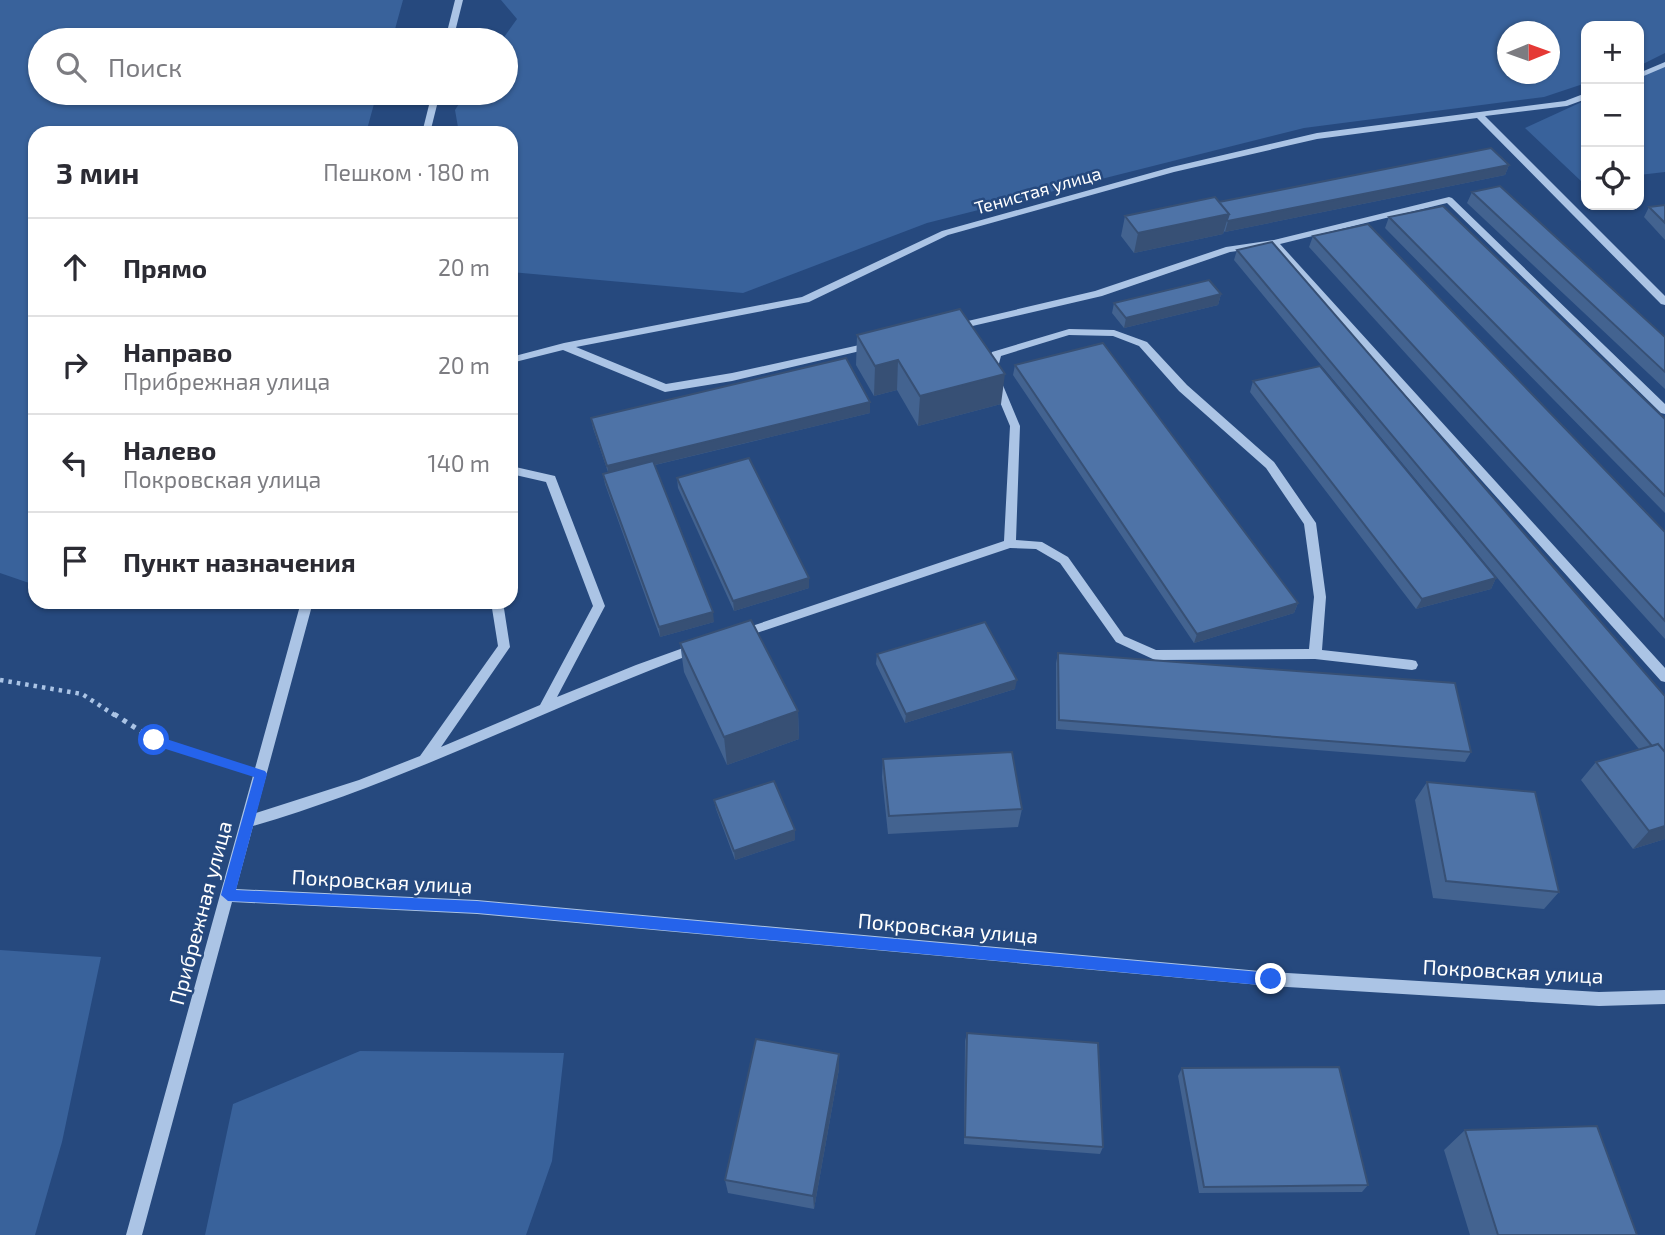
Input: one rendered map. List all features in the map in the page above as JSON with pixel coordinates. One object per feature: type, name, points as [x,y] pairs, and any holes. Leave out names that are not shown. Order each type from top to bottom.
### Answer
[{"type":"street","points":[[452,28],[459,0]]},
{"type":"street","points":[[1644,74],[1665,64]]},
{"type":"street","name":"Тенистая улица","points":[[518,358],[564,346],[806,300],[945,233],[1172,170],[1317,136],[1567,103],[1581,98]]},
{"type":"street","points":[[428,126],[433,105]]},
{"type":"street","points":[[1478,114],[1665,302]]},
{"type":"street","points":[[949,328],[1098,294],[1229,249],[1274,243],[1449,200],[1665,411]]},
{"type":"street","points":[[1361,221],[1371,231]]},
{"type":"street","points":[[1274,243],[1665,677]]},
{"type":"street","points":[[1010,544],[1015,426],[992,371],[996,354],[1069,332],[1114,332],[1143,344],[1183,388],[1270,465],[1310,523],[1320,597],[1315,654]]},
{"type":"street","points":[[564,346],[665,388],[732,377],[881,343]]},
{"type":"street","points":[[518,472],[551,479],[599,606],[545,707]]},
{"type":"street","points":[[248,821],[297,809],[426,759],[660,661],[1010,544],[1038,545],[1064,560],[1120,639],[1155,655],[1315,654],[1412,665]]},
{"type":"street","name":"Прибрежная улица","points":[[134,1235],[305,609]]},
{"type":"street","points":[[426,759],[504,647],[498,609]]},
{"type":"street","name":"Покровская улица","points":[[228,895],[477,907],[1271,979],[1599,999],[1665,997]]},
{"type":"path","points":[[0,680],[82,694],[154,740],[261,774]]},
{"type":"shaded area","points":[[0,0],[403,0],[395,28],[28,28],[28,105],[374,105],[368,126],[28,126],[28,583],[0,573]]},
{"type":"shaded area","points":[[501,0],[1665,0],[1665,53],[1644,64],[1644,21],[1581,21],[1581,85],[1544,97],[1304,128],[927,223],[743,293],[518,273],[518,126],[458,126],[455,110],[458,105],[518,105],[518,28],[511,28],[517,19]]},
{"type":"shaded area","points":[[1665,64],[1665,172],[1644,174],[1644,84],[1644,74]]},
{"type":"shaded area","points":[[1581,102],[1581,181],[1525,128]]},
{"type":"shaded area","points":[[0,950],[101,957],[62,1142],[35,1235],[0,1235]]},
{"type":"shaded area","points":[[360,1051],[564,1053],[552,1161],[526,1235],[205,1235],[233,1104]]},
{"type":"building","points":[[1491,148],[1509,165],[1228,221],[1229,214],[1219,202]]},
{"type":"building","points":[[1500,186],[1665,337],[1665,372],[1472,192]]},
{"type":"building","points":[[1215,197],[1229,214],[1138,233],[1125,216]]},
{"type":"building","points":[[1665,205],[1665,223],[1649,207]]},
{"type":"building","points":[[1443,206],[1665,419],[1665,496],[1389,217]]},
{"type":"building","points":[[1368,224],[1665,532],[1665,621],[1313,236]]},
{"type":"building","points":[[1272,242],[1665,696],[1665,752],[1658,744],[1652,746],[1237,250]]},
{"type":"building","points":[[1209,280],[1221,294],[1126,318],[1114,303]]},
{"type":"building","points":[[960,309],[1005,374],[920,396],[898,360],[875,366],[857,335]]},
{"type":"building","points":[[1103,343],[1298,603],[1197,634],[1015,365]]},
{"type":"building","points":[[846,358],[870,402],[607,466],[591,418]]},
{"type":"building","points":[[1320,366],[1496,578],[1422,599],[1253,381]]},
{"type":"building","points":[[749,458],[809,578],[733,601],[677,478]]},
{"type":"building","points":[[653,461],[713,612],[659,627],[603,474]]},
{"type":"building","points":[[751,620],[798,711],[724,737],[680,643]]},
{"type":"building","points":[[985,622],[1017,680],[906,714],[877,654]]},
{"type":"building","points":[[1058,653],[1455,683],[1471,752],[1059,720]]},
{"type":"building","points":[[1658,744],[1665,752],[1665,826],[1649,831],[1596,762]]},
{"type":"building","points":[[1012,752],[1022,809],[889,816],[883,759]]},
{"type":"building","points":[[774,781],[795,830],[734,851],[714,800]]},
{"type":"building","points":[[1427,782],[1535,792],[1559,892],[1446,881]]},
{"type":"building","points":[[967,1033],[1098,1043],[1103,1147],[965,1137]]},
{"type":"building","points":[[756,1039],[839,1054],[813,1196],[725,1180]]},
{"type":"building","points":[[1339,1067],[1368,1185],[1204,1187],[1182,1068]]},
{"type":"building","points":[[1597,1126],[1637,1235],[1498,1235],[1465,1130]]},
{"type":"route","points":[[154,740],[261,774],[228,895],[477,907],[1271,979]]}]
